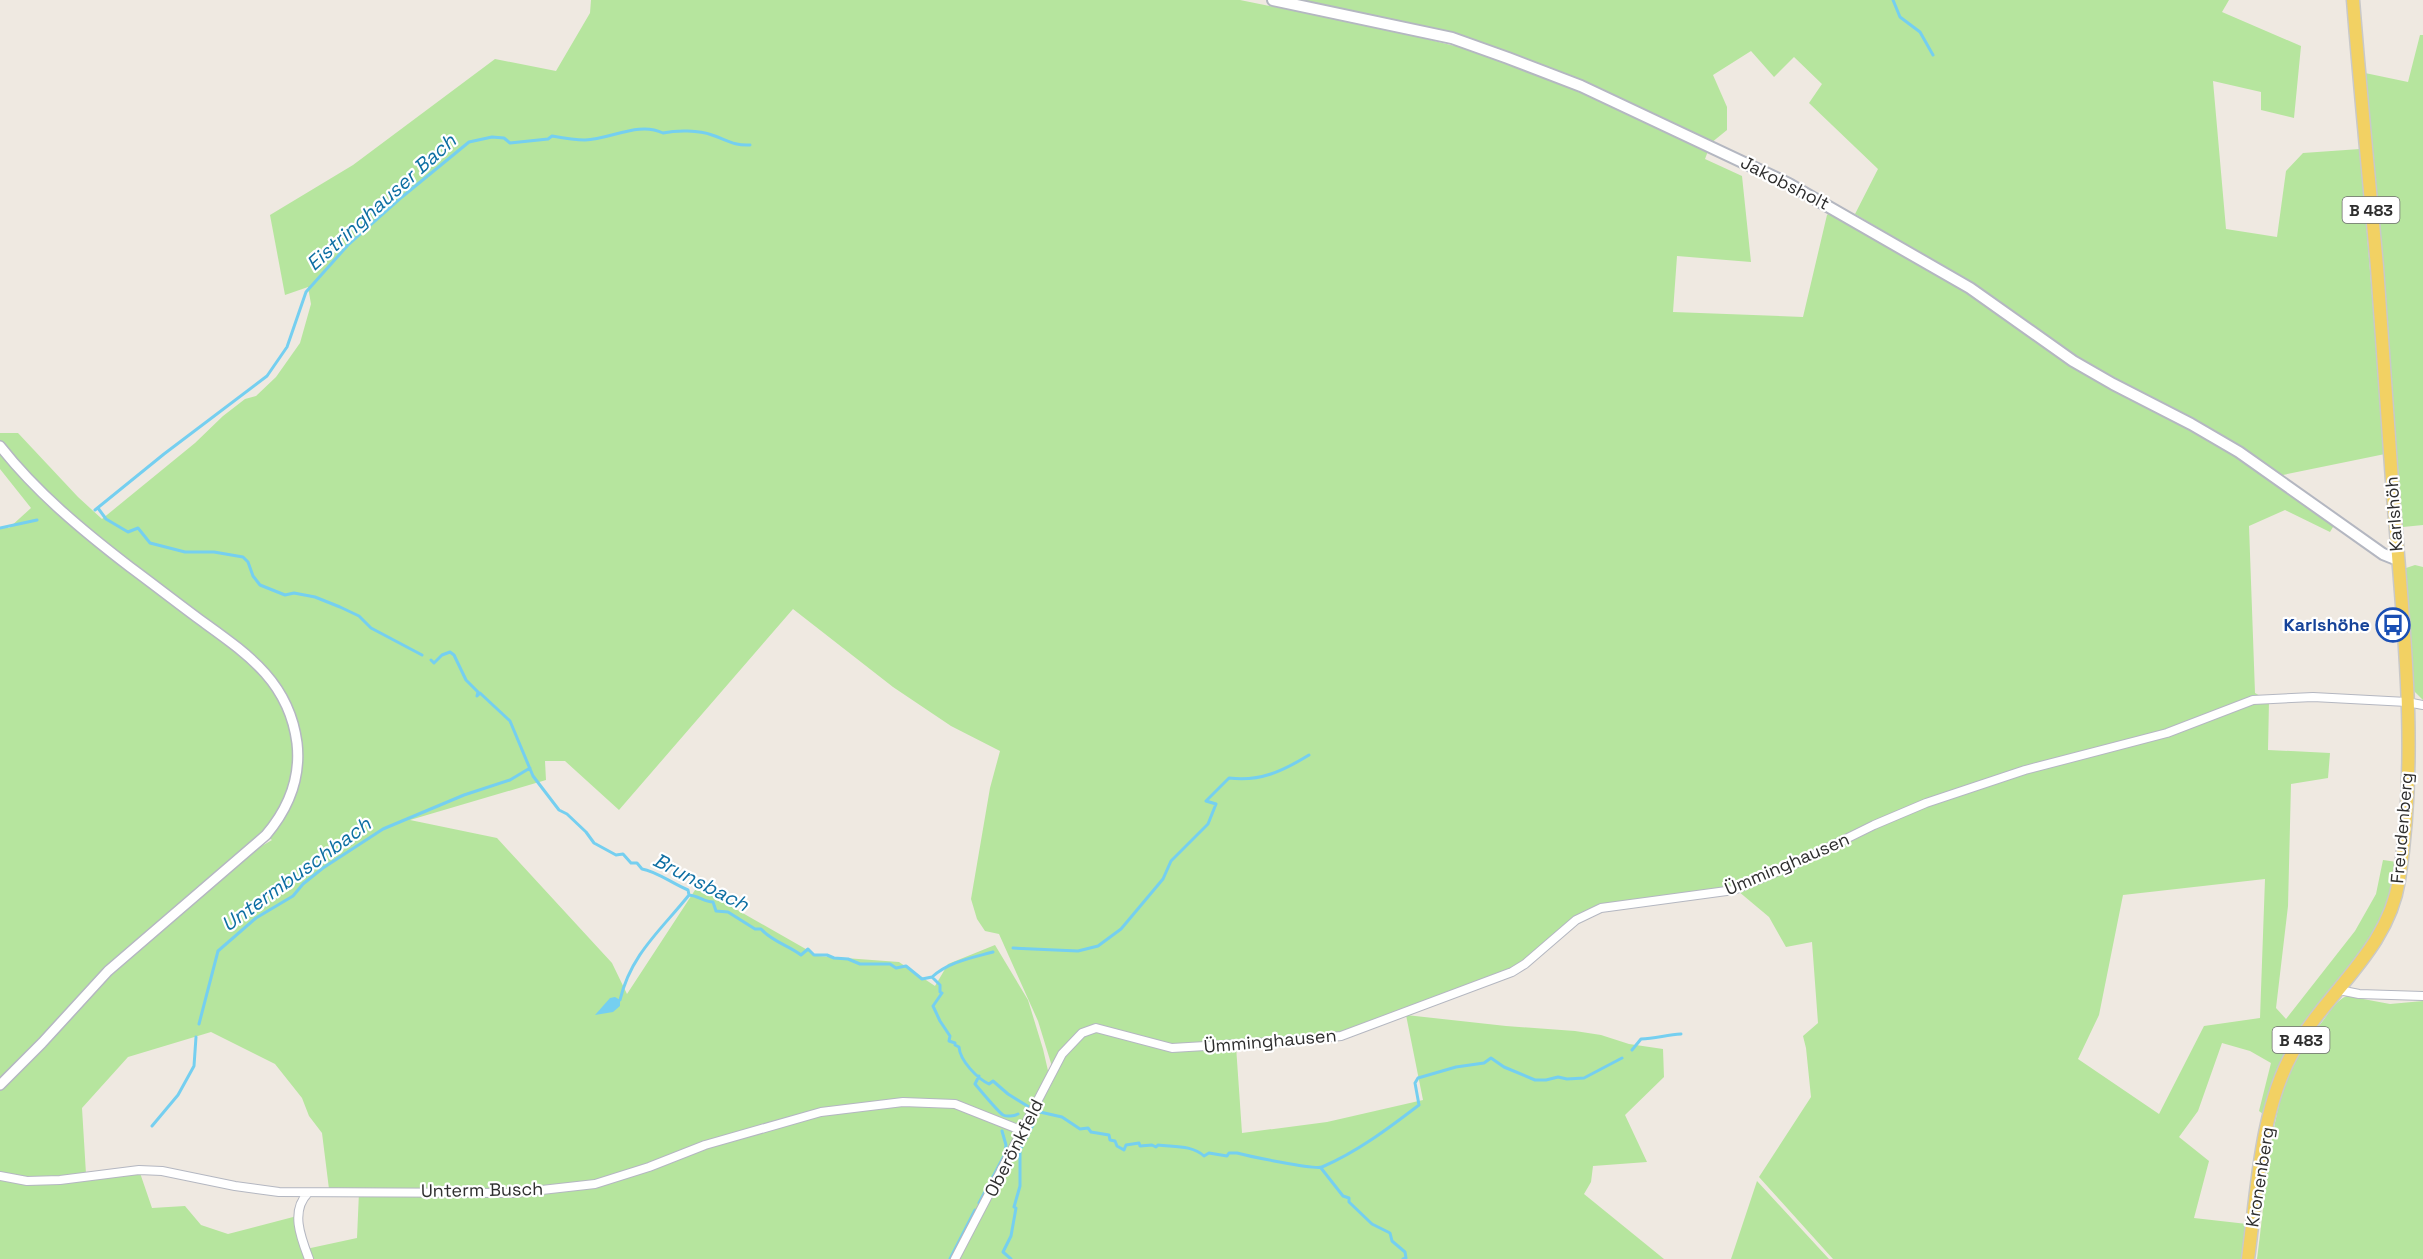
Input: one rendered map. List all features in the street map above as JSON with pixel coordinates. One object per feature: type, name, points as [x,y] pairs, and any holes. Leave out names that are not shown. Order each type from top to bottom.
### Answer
[{"type":"main road","name":"Jakobsholt","points":[[1273,0],[1299,2],[1452,38],[1475,46],[1581,86],[1790,184],[1970,288],[2073,361],[2214,436],[2296,493]]},
{"type":"main road","name":"Karlshöh","points":[[2296,493],[2383,554],[2398,560],[2353,0]]},
{"type":"main road","name":"Freudenberg","points":[[2274,1096],[2283,1070],[2295,1047],[2366,957],[2381,932],[2399,882],[2405,812],[2407,702],[2398,560]]},
{"type":"main road","name":"Kronenberg","points":[[2248,1259],[2260,1167],[2274,1096]]},
{"type":"street","points":[[0,446],[25,474],[79,525],[130,567],[237,646],[261,668],[281,693],[289,710],[298,752],[295,781],[288,801],[277,822],[266,835],[108,971],[0,1085]]},
{"type":"street","name":"Ümminghausen","points":[[1077,1039],[1087,1030],[1096,1028],[1172,1048],[1341,1036],[1512,972],[1584,915],[1601,908],[1734,891],[1926,803],[2025,770],[2167,733],[2253,699],[2313,697],[2407,702],[2423,705]]},
{"type":"street","points":[[2339,990],[2359,994],[2423,996]]},
{"type":"street","name":"Oberönkfeld","points":[[955,1259],[1062,1054],[1077,1039]]},
{"type":"street","name":"Unterm Busch","points":[[0,1176],[27,1180],[60,1180],[139,1170],[162,1171],[234,1186],[308,1193],[515,1193],[595,1184],[650,1167],[705,1145],[821,1112],[903,1102],[955,1104],[1023,1131]]},
{"type":"street","points":[[308,1193],[303,1199],[297,1216],[309,1259]]},
{"type":"green space","points":[[591,0],[1240,0],[1389,30],[1455,46],[1457,33],[1299,0],[2229,0],[2222,12],[2301,46],[2294,118],[2261,110],[2261,92],[2213,81],[2226,229],[2277,237],[2286,171],[2303,153],[2360,149],[2385,454],[2278,476],[2241,450],[2192,422],[2113,383],[2075,359],[1957,275],[1855,214],[1878,169],[1809,103],[1822,84],[1794,57],[1774,77],[1751,51],[1713,75],[1727,107],[1727,130],[1711,143],[1705,159],[1742,176],[1751,262],[1677,256],[1673,312],[1803,317],[1827,215],[1830,212],[1844,215],[1970,288],[2073,361],[2113,384],[2191,424],[2239,452],[2336,522],[2330,532],[2285,510],[2249,526],[2255,693],[2269,701],[2268,750],[2330,753],[2328,778],[2291,784],[2288,906],[2276,1008],[2286,1019],[2355,931],[2376,894],[2383,860],[2397,862],[2389,902],[2379,925],[2356,961],[2301,1028],[2285,1053],[2263,1114],[2259,1111],[2271,1063],[2250,1051],[2222,1043],[2198,1111],[2179,1137],[2209,1161],[2194,1218],[2247,1224],[2242,1259],[1833,1259],[1759,1177],[1811,1097],[1803,1036],[1818,1023],[1812,942],[1786,947],[1769,917],[1738,891],[1771,875],[1724,893],[1621,904],[1588,913],[1569,924],[1512,972],[1341,1036],[1172,1048],[1120,1033],[1171,1049],[1236,1046],[1242,1133],[1327,1122],[1423,1100],[1406,1015],[1575,1031],[1601,1035],[1629,1044],[1663,1049],[1664,1077],[1625,1115],[1647,1162],[1593,1166],[1591,1182],[1584,1194],[1664,1259],[958,1259],[1068,1050],[1080,1035],[1086,1032],[1083,1032],[1069,1044],[1054,1073],[1038,1021],[999,934],[985,931],[977,919],[971,899],[990,788],[1000,751],[951,726],[893,687],[793,609],[619,810],[565,761],[545,761],[546,780],[410,820],[497,838],[612,963],[627,994],[697,887],[818,956],[899,962],[935,986],[948,964],[995,945],[1028,1000],[1049,1075],[1021,1127],[956,1101],[906,1098],[820,1108],[704,1143],[595,1181],[513,1190],[329,1189],[322,1133],[309,1116],[302,1098],[275,1064],[211,1032],[128,1057],[82,1108],[86,1174],[26,1178],[0,1173],[0,1089],[94,990],[126,960],[248,854],[272,840],[266,836],[88,986],[40,1042],[0,1082],[0,527],[9,528],[31,508],[0,469],[0,433],[18,433],[102,519],[195,443],[223,416],[245,399],[256,396],[276,377],[300,343],[311,304],[308,287],[285,295],[270,215],[353,165],[495,59],[556,71],[590,13]],"holes":[[[260,661],[288,702],[299,729],[296,731],[281,693],[256,663]],[[2265,879],[2260,1018],[2204,1026],[2159,1114],[2078,1059],[2099,1015],[2123,895]]]},
{"type":"green space","points":[[2420,35],[2423,35],[2423,525],[2403,527],[2365,73],[2408,82]]},
{"type":"green space","points":[[2415,565],[2423,567],[2423,700],[2414,691],[2406,568]]},
{"type":"green space","points":[[2347,996],[2390,1004],[2423,1001],[2423,1259],[2257,1259],[2271,1145],[2286,1081],[2292,1065],[2306,1043],[2339,1000]]},
{"type":"green space","points":[[903,1102],[955,1104],[1023,1131],[955,1259],[0,1259],[0,1178],[32,1183],[139,1170],[152,1208],[185,1206],[201,1225],[228,1234],[297,1216],[306,1249],[357,1238],[359,1192],[515,1193],[595,1184],[705,1145],[821,1112]]},
{"type":"green space","points":[[1757,1181],[1829,1259],[1731,1259]]},
{"type":"water","points":[[615,997],[620,1000],[620,1006],[613,1012],[595,1015],[610,998]]},
{"type":"waterway","points":[[1893,0],[1900,17],[1920,32],[1933,55]]},
{"type":"waterway","name":"Eistringhauser Bach","points":[[95,510],[267,376],[287,347],[306,292],[348,245],[469,142],[492,137],[504,138],[510,143],[548,139],[552,136],[585,140],[644,129],[663,133],[701,132],[735,144],[750,145]]},
{"type":"waterway","name":"Brunsbach","points":[[98,508],[106,519],[128,532],[138,528],[150,543],[185,552],[214,552],[243,557],[260,585],[285,595],[294,593],[315,597],[340,607],[359,616],[371,628],[422,655]]},
{"type":"waterway","name":"Eistringhauser Bach","points":[[0,528],[37,520]]},
{"type":"waterway","name":"Brunsbach","points":[[431,660],[434,663],[442,655],[450,652],[454,655],[466,680],[478,692],[477,696],[480,693],[510,721],[533,776],[559,810],[567,814],[594,843],[616,855],[623,854],[631,863],[637,863],[642,869],[653,872],[688,890],[689,895],[713,902],[716,911],[728,912],[755,929],[761,929],[770,937],[801,955],[808,949],[814,955],[848,959],[860,964],[890,964],[896,968],[906,966],[922,979],[932,977],[940,985],[942,993],[933,1006],[950,1036],[949,1041],[959,1047],[966,1064],[980,1078],[989,1084],[993,1081],[1029,1107]]},
{"type":"waterway","points":[[1013,948],[1078,951],[1098,946],[1121,929],[1163,879],[1171,861],[1208,824],[1216,804],[1206,801],[1229,778],[1261,777],[1290,766],[1309,755]]},
{"type":"waterway","name":"Untermbuschbach","points":[[199,1024],[218,951],[256,918],[293,896],[303,884],[323,868],[383,829],[464,795],[510,780],[530,768]]},
{"type":"waterway","points":[[616,1002],[620,1000],[631,969],[639,956],[689,895]]},
{"type":"waterway","points":[[932,977],[953,964],[993,952]]},
{"type":"waterway","points":[[1632,1050],[1641,1039],[1681,1034]]},
{"type":"waterway","name":"Untermbuschbach","points":[[152,1126],[178,1095],[194,1066],[196,1037]]},
{"type":"waterway","points":[[1040,1112],[1062,1117],[1080,1129],[1088,1128],[1091,1132],[1109,1135],[1110,1140],[1115,1141],[1117,1146],[1124,1150],[1126,1145],[1139,1143],[1140,1146],[1176,1146],[1194,1150],[1204,1156],[1209,1153],[1227,1156],[1229,1153],[1237,1153],[1295,1165],[1322,1167],[1360,1147],[1419,1105],[1415,1083],[1418,1078],[1456,1067],[1484,1063],[1491,1058],[1504,1067],[1535,1080],[1558,1077],[1584,1078],[1622,1058]]},
{"type":"waterway","points":[[979,1076],[975,1084],[1003,1115],[1018,1114]]},
{"type":"waterway","points":[[1011,1259],[1003,1252],[1011,1236],[1016,1208],[1014,1207],[1020,1186],[1020,1150],[1034,1123]]},
{"type":"waterway","points":[[979,1203],[1005,1154],[1006,1145],[1002,1131]]},
{"type":"waterway","points":[[1321,1168],[1343,1196],[1349,1198],[1349,1202],[1372,1224],[1390,1233],[1392,1241],[1405,1252],[1406,1258],[1403,1259]]},
{"type":"waterway","points":[[950,1259],[975,1210]]},
{"type":"place","name":"Karlshöhe","points":[[2393,625]]}]
